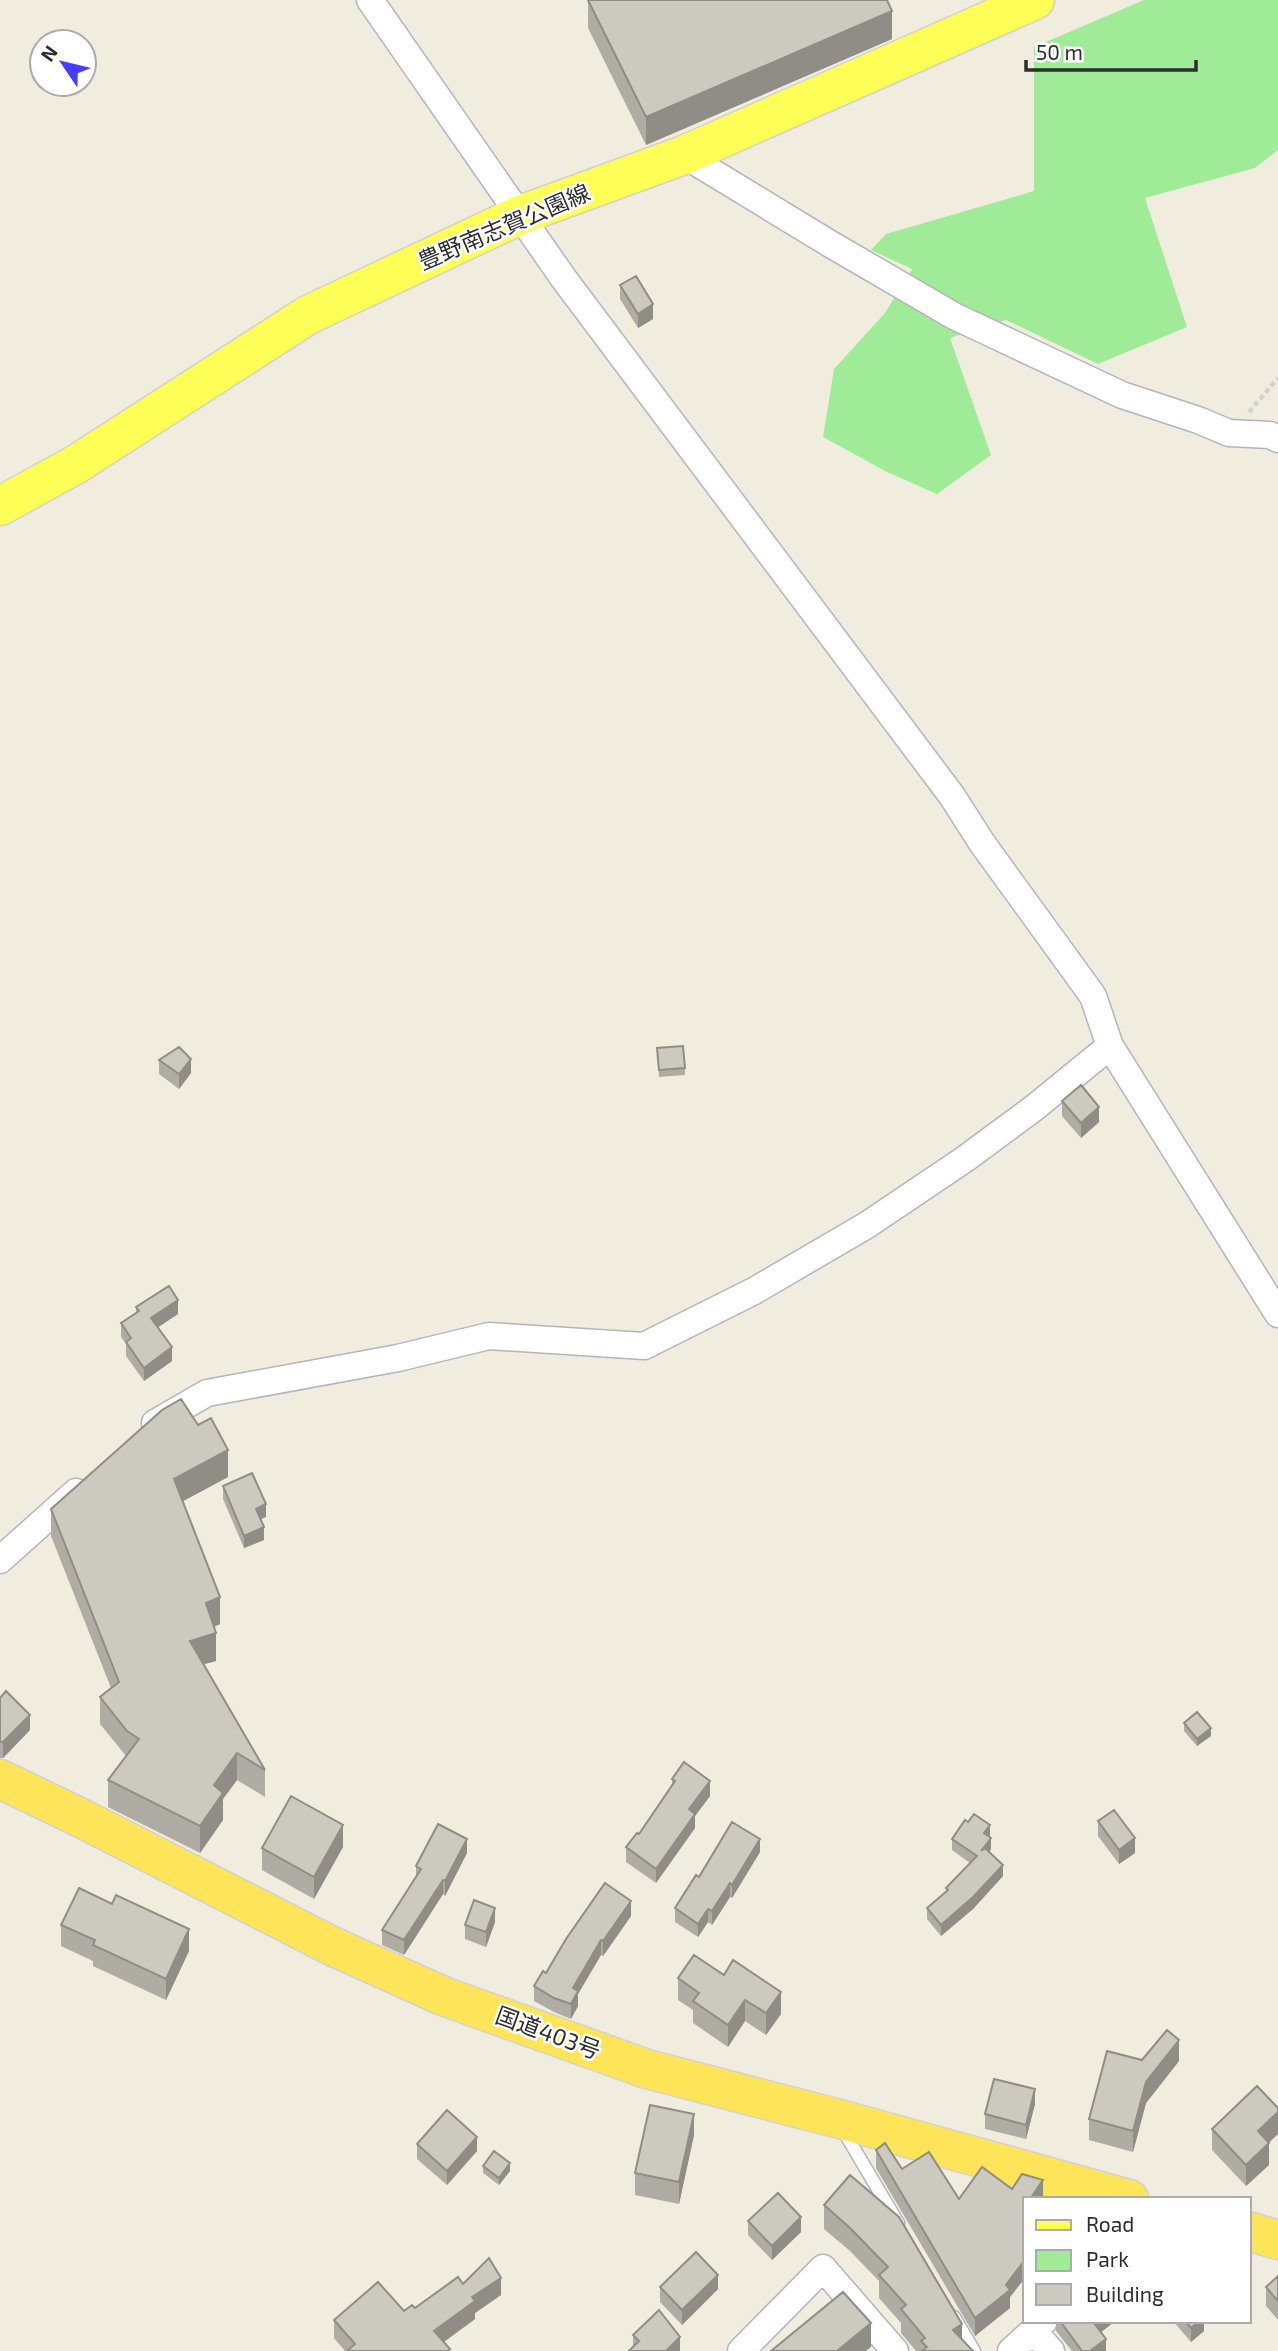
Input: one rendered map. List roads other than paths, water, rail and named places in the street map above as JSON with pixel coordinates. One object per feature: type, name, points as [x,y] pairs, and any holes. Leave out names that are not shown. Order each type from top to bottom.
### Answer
[{"type":"highway","name":"国道403号","points":[[0,1779],[332,1946],[443,1996],[647,2069],[1122,2197]]},
{"type":"highway","points":[[1250,2232],[1278,2240]]},
{"type":"main road","name":"豊野南志賀公園線","points":[[0,506],[75,465],[308,315],[520,215],[684,155],[1035,0]]},
{"type":"street","points":[[370,0],[564,279],[953,796],[982,843],[1093,996],[1110,1046],[1278,1314]]},
{"type":"street","points":[[684,155],[954,316],[1122,395],[1229,433],[1270,435],[1278,439]]},
{"type":"street","points":[[133,1442],[153,1424],[207,1393],[398,1358],[489,1336],[644,1346],[754,1291],[866,1225],[965,1159],[1034,1108],[1110,1046]]},
{"type":"street","points":[[0,1560],[92,1479]]},
{"type":"street","points":[[741,2351],[823,2268],[895,2351]]},
{"type":"street","points":[[1011,2351],[1038,2326],[1051,2351]]},
{"type":"lane","points":[[836,2118],[905,2234]]},
{"type":"lane","points":[[946,2304],[974,2351]]}]
